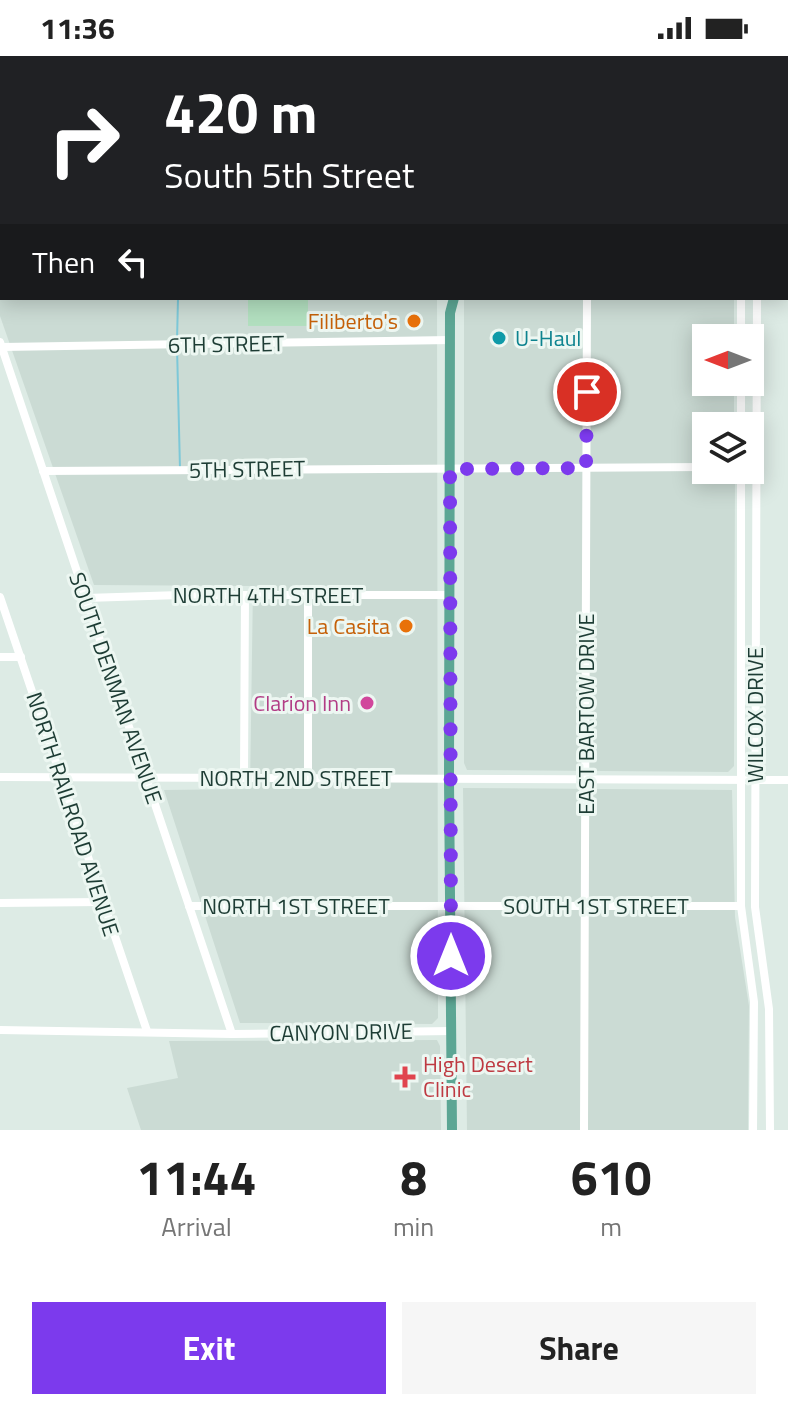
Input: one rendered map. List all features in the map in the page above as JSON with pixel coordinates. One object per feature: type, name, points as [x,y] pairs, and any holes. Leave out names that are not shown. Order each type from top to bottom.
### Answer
[{"type":"main road","points":[[447,300],[451,340],[449,779],[452,1130]]},
{"type":"main road","points":[[450,313],[453,300]]},
{"type":"street","name":"EAST BARTOW DRIVE","points":[[584,1130],[587,300]]},
{"type":"street","points":[[741,300],[741,324]]},
{"type":"street","name":"WILCOX DRIVE","points":[[757,300],[755,907],[769,1009],[770,1130]]},
{"type":"street","name":"6TH STREET","points":[[1,345],[451,340]]},
{"type":"street","name":"SOUTH DENMAN AVENUE","points":[[1,345],[232,1034]]},
{"type":"street","name":"5TH STREET","points":[[43,471],[692,467]]},
{"type":"street","name":"WILCOX DRIVE","points":[[741,484],[741,906],[754,1002],[753,1130]]},
{"type":"street","points":[[244,777],[245,595]]},
{"type":"street","points":[[308,595],[308,776]]},
{"type":"street","name":"NORTH 4TH STREET","points":[[86,598],[450,595]]},
{"type":"street","name":"NORTH RAILROAD AVENUE","points":[[0,597],[147,1031]]},
{"type":"street","points":[[0,657],[21,657]]},
{"type":"street","name":"NORTH 2ND STREET","points":[[0,777],[788,780]]},
{"type":"street","points":[[0,903],[102,902]]},
{"type":"street","name":"NORTH 1ST STREET","points":[[189,906],[451,906]]},
{"type":"street","name":"SOUTH 1ST STREET","points":[[451,906],[741,906]]},
{"type":"street","name":"CANYON DRIVE","points":[[0,1030],[232,1034],[451,1031]]},
{"type":"shaded area","points":[[0,300],[437,300],[438,1018],[432,1024],[240,1023],[164,790],[250,789],[253,586],[94,585],[0,316]]},
{"type":"shaded area","points":[[464,300],[734,300],[734,324],[692,324],[692,396],[734,396],[734,412],[692,412],[692,484],[735,484],[734,766],[728,772],[467,770],[464,763]]},
{"type":"shaded area","points":[[463,788],[732,790],[735,917],[749,1006],[748,1130],[467,1130]]},
{"type":"shaded area","points":[[437,1040],[440,1046],[441,1130],[141,1130],[127,1088],[178,1078],[169,1041]]},
{"type":"green space","points":[[248,300],[308,300],[308,326],[248,326]]},
{"type":"waterway","points":[[177,341],[178,300]]},
{"type":"waterway","points":[[177,347],[180,469]]},
{"type":"place","name":"Filiberto's","points":[[414,321]]},
{"type":"place","name":"U-Haul","points":[[499,338]]},
{"type":"place","name":"La Casita","points":[[406,626]]},
{"type":"place","name":"Clarion Inn","points":[[367,703]]},
{"type":"place","name":"High Desert Clinic","points":[[405,1077]]},
{"type":"route","points":[[451,956],[450,469],[586,468],[587,392]]}]
